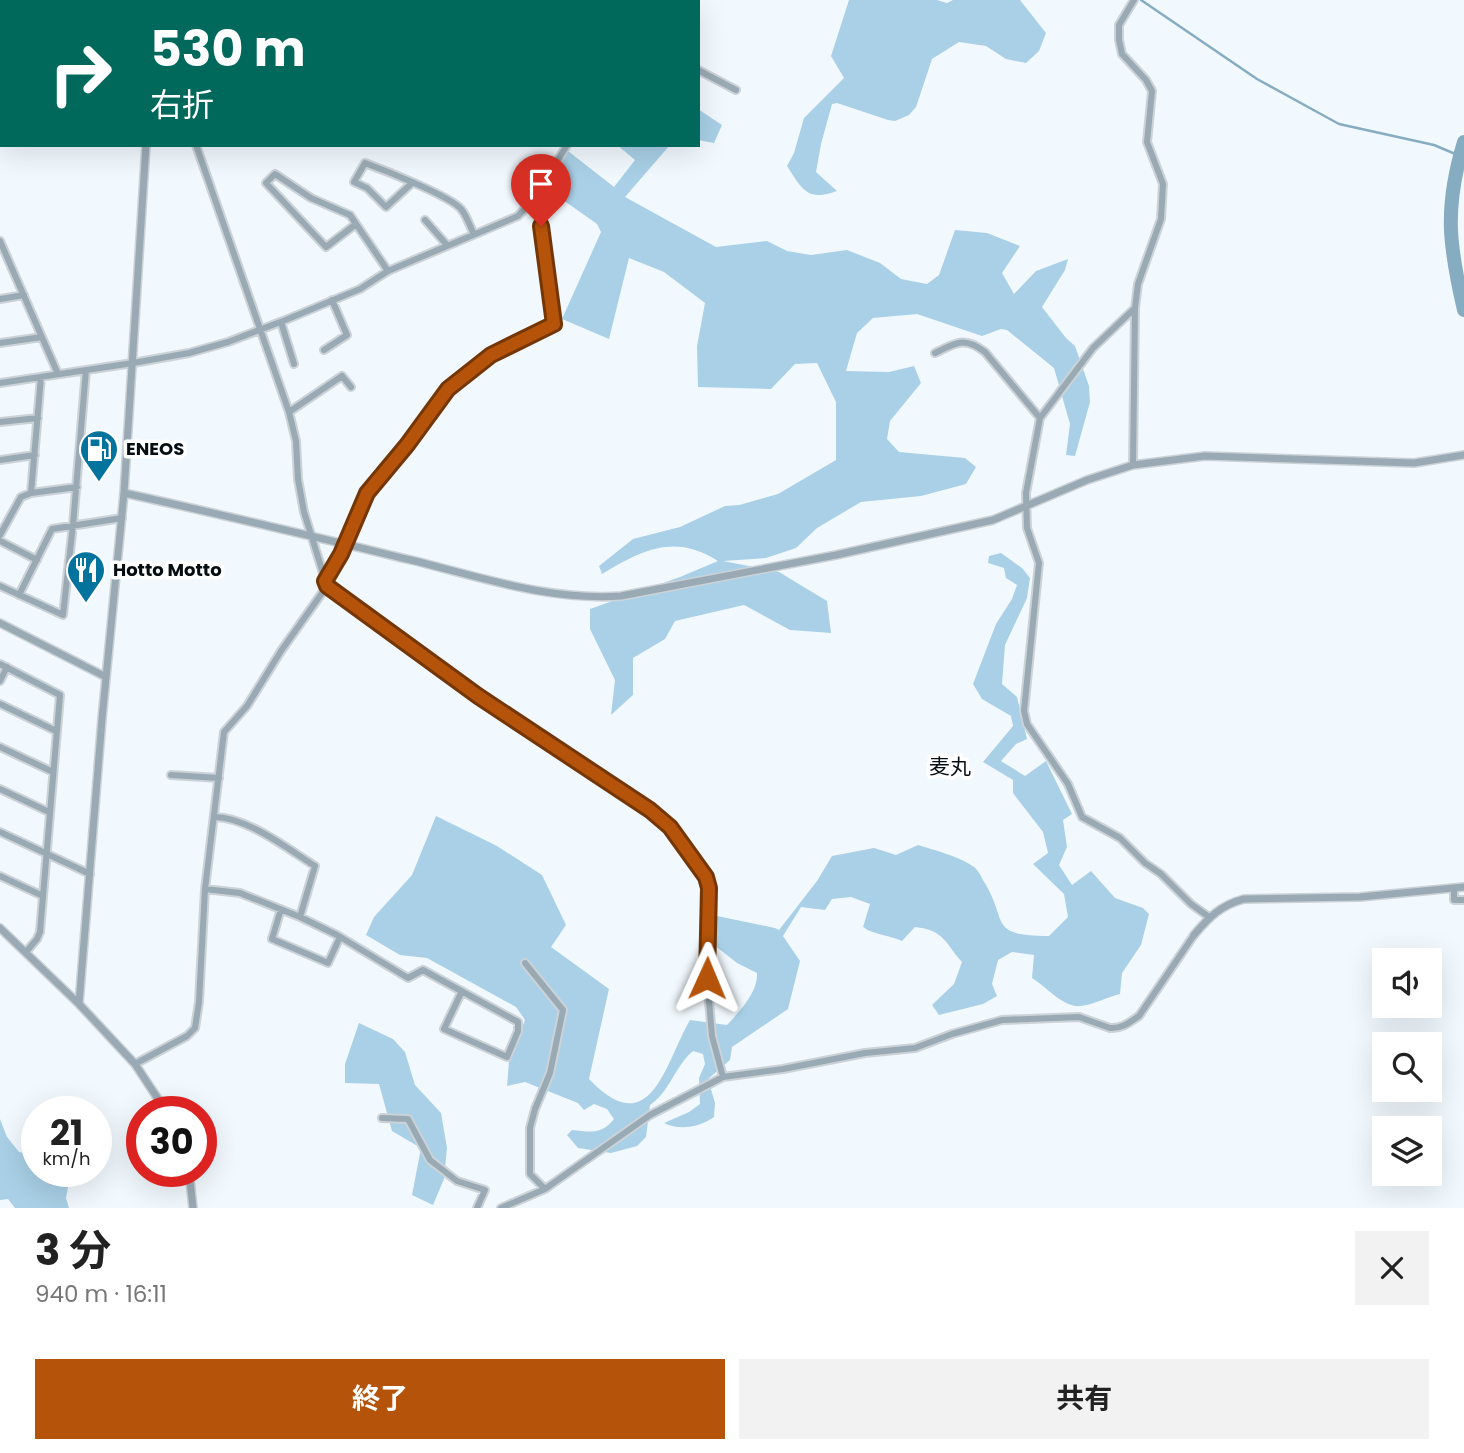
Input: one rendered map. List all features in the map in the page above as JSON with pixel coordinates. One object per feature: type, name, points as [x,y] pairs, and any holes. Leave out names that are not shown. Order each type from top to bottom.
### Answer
[{"type":"street","points":[[1133,465],[1135,308],[1138,284],[1161,219],[1163,184],[1147,142],[1152,91],[1146,80],[1122,54],[1119,40],[1119,25],[1134,0]]},
{"type":"street","points":[[700,71],[736,90]]},
{"type":"street","points":[[79,1004],[124,493],[146,147]]},
{"type":"street","points":[[197,147],[289,412],[296,441],[302,501],[326,583],[478,696],[632,796],[670,827],[706,877],[709,888],[707,978],[712,1037],[723,1077]]},
{"type":"street","points":[[0,383],[189,353],[281,322],[360,289],[388,271],[447,244],[518,216],[534,199],[566,147]]},
{"type":"street","points":[[412,183],[386,207],[367,188],[354,182],[365,163],[412,183],[461,209],[474,234]]},
{"type":"street","points":[[356,224],[326,247],[266,183],[275,174],[310,198],[349,215],[356,224],[388,271]]},
{"type":"street","points":[[135,1064],[187,1036],[195,1028],[199,1002],[205,889],[224,732],[247,706],[326,583],[367,493],[448,389],[491,355],[554,324],[541,226],[534,199]]},
{"type":"street","points":[[425,220],[447,244]]},
{"type":"street","points":[[0,241],[58,374]]},
{"type":"street","points":[[0,299],[24,295]]},
{"type":"street","points":[[324,350],[346,335],[332,300]]},
{"type":"street","points":[[1135,308],[1093,348],[1041,418],[1032,456],[1027,506],[1027,528],[1039,563],[1024,711],[1027,724],[1068,784],[1082,817],[1119,838],[1144,863],[1168,880],[1191,904],[1209,917]]},
{"type":"street","points":[[281,322],[294,364]]},
{"type":"street","points":[[0,343],[42,337]]},
{"type":"street","points":[[935,353],[956,343],[965,341],[974,344],[985,352],[1041,418]]},
{"type":"street","points":[[0,586],[63,615],[74,525],[86,370]]},
{"type":"street","points":[[289,412],[341,376],[351,387]]},
{"type":"street","points":[[32,493],[41,377]]},
{"type":"street","points":[[0,422],[38,418]]},
{"type":"street","points":[[0,460],[35,455]]},
{"type":"street","points":[[124,493],[546,593],[598,597],[621,596],[836,555],[993,520],[1087,480],[1133,465],[1205,456],[1414,463],[1464,455]]},
{"type":"street","points":[[0,535],[16,502],[32,493],[77,487]]},
{"type":"street","points":[[19,595],[52,529],[121,518]]},
{"type":"street","points":[[0,541],[37,560]]},
{"type":"street","points":[[0,623],[106,677]]},
{"type":"street","points":[[0,681],[3,665],[60,695],[40,932],[26,952]]},
{"type":"street","points":[[0,704],[56,731]]},
{"type":"street","points":[[0,747],[53,772]]},
{"type":"street","points":[[171,775],[219,778]]},
{"type":"street","points":[[0,789],[50,813]]},
{"type":"street","points":[[214,817],[226,817],[255,830],[315,866],[300,917]]},
{"type":"street","points":[[0,832],[90,874]]},
{"type":"street","points":[[0,876],[43,896]]},
{"type":"street","points":[[501,1208],[545,1189],[650,1115],[723,1077],[783,1069],[865,1053],[915,1048],[1002,1020],[1079,1017],[1116,1028],[1126,1025],[1139,1016],[1209,917],[1230,902],[1244,899],[1360,897],[1464,887]]},
{"type":"street","points":[[1454,888],[1454,900],[1464,900]]},
{"type":"street","points":[[205,889],[240,893],[300,917],[340,937],[408,978],[423,970],[518,1021],[518,1031],[507,1057],[444,1029],[462,991]]},
{"type":"street","points":[[281,909],[272,939],[328,963],[340,937]]},
{"type":"street","points":[[0,928],[79,1004],[135,1064],[156,1096]]},
{"type":"street","points":[[525,962],[563,1010],[550,1073],[530,1128],[530,1174],[545,1189]]},
{"type":"street","points":[[382,1118],[408,1119],[430,1160],[457,1181],[485,1190],[477,1208]]},
{"type":"street","points":[[191,1187],[193,1208]]},
{"type":"shaded area","points":[[849,0],[937,0],[947,3],[953,0],[1020,0],[1046,33],[1039,51],[1026,63],[1006,59],[986,46],[959,42],[932,59],[916,107],[909,115],[895,121],[837,103],[832,104],[816,172],[837,191],[812,194],[802,187],[787,166],[794,153],[804,118],[844,78],[831,56]]},
{"type":"shaded area","points":[[700,110],[722,125],[714,143],[700,140]]},
{"type":"shaded area","points":[[619,147],[668,147],[625,197],[716,247],[767,241],[787,251],[811,255],[847,250],[880,263],[901,279],[927,284],[939,275],[955,230],[987,233],[1020,246],[1002,273],[1014,294],[1036,271],[1068,259],[1065,270],[1042,307],[1075,346],[1089,386],[1090,402],[1075,456],[1066,455],[1070,424],[1054,368],[1007,330],[1001,329],[982,336],[917,314],[873,318],[857,333],[846,371],[889,372],[914,366],[921,383],[890,421],[887,439],[899,452],[965,458],[976,467],[966,484],[921,496],[861,502],[817,528],[796,548],[766,558],[723,561],[779,572],[827,601],[831,633],[790,630],[744,605],[675,621],[665,639],[633,658],[633,695],[611,715],[615,680],[590,629],[590,609],[718,561],[687,548],[673,546],[645,552],[602,574],[599,566],[633,539],[680,527],[725,506],[739,505],[778,494],[836,460],[836,402],[817,363],[795,364],[771,389],[698,387],[697,346],[705,303],[664,272],[629,258],[609,339],[562,319],[601,232],[597,224],[549,190],[568,151],[614,187],[635,160]]},
{"type":"shaded area","points":[[1001,553],[1022,568],[1030,578],[1027,598],[1005,645],[1002,684],[1017,697],[1027,739],[1016,744],[1001,761],[1025,776],[1046,761],[1072,814],[1063,820],[1067,847],[1059,865],[1072,885],[1091,871],[1115,898],[1143,908],[1149,914],[1141,945],[1122,973],[1120,994],[1085,1005],[1068,1004],[1032,978],[1034,955],[1012,952],[998,960],[992,984],[997,996],[983,1004],[939,1015],[932,1005],[954,984],[962,962],[938,934],[915,927],[902,941],[872,932],[863,927],[870,904],[851,897],[832,899],[825,910],[801,907],[783,936],[800,961],[788,1009],[732,1047],[730,1060],[708,1079],[715,1103],[714,1117],[690,1127],[664,1123],[700,1104],[699,1078],[705,1064],[703,1054],[693,1051],[681,1064],[662,1094],[650,1105],[646,1137],[637,1146],[611,1153],[578,1148],[567,1135],[572,1130],[590,1132],[605,1128],[614,1119],[607,1109],[594,1104],[584,1110],[578,1103],[525,1082],[507,1086],[509,1062],[525,1020],[516,1007],[427,958],[400,955],[366,935],[374,917],[412,875],[436,816],[497,846],[542,875],[566,925],[551,947],[609,989],[589,1079],[610,1097],[627,1103],[642,1100],[653,1090],[690,1020],[727,1025],[755,987],[757,973],[737,963],[714,945],[717,916],[779,930],[817,881],[832,856],[874,848],[896,855],[918,845],[947,854],[969,863],[977,870],[991,895],[1002,924],[1008,929],[1016,933],[1049,936],[1068,917],[1064,894],[1033,864],[1048,853],[1043,832],[1013,793],[1013,780],[983,762],[1013,726],[1011,716],[982,699],[973,684],[996,624],[1012,599],[1017,585],[1006,578],[1004,568],[988,563],[989,556]]},
{"type":"shaded area","points":[[359,1023],[393,1039],[405,1052],[415,1085],[441,1113],[447,1148],[444,1179],[433,1205],[412,1195],[421,1148],[392,1131],[379,1084],[345,1083],[345,1064]]},
{"type":"shaded area","points":[[0,1119],[7,1137],[21,1152],[21,1187],[68,1187],[66,1198],[69,1208],[15,1208],[8,1199],[0,1200]]},
{"type":"waterway","points":[[1141,0],[1257,79],[1339,124],[1434,145],[1460,156]]},
{"type":"waterway","points":[[1464,142],[1451,207],[1452,246],[1464,310]]},
{"type":"place","name":"ENEOS","points":[[99,483]]},
{"type":"place","name":"Hotto Motto","points":[[86,604]]},
{"type":"district","name":"麦丸","points":[[950,767]]},
{"type":"route","points":[[541,226],[554,324],[491,355],[448,389],[367,493],[341,554],[325,581],[327,586],[478,696],[632,796],[670,827],[706,877],[709,888],[707,978]]}]
